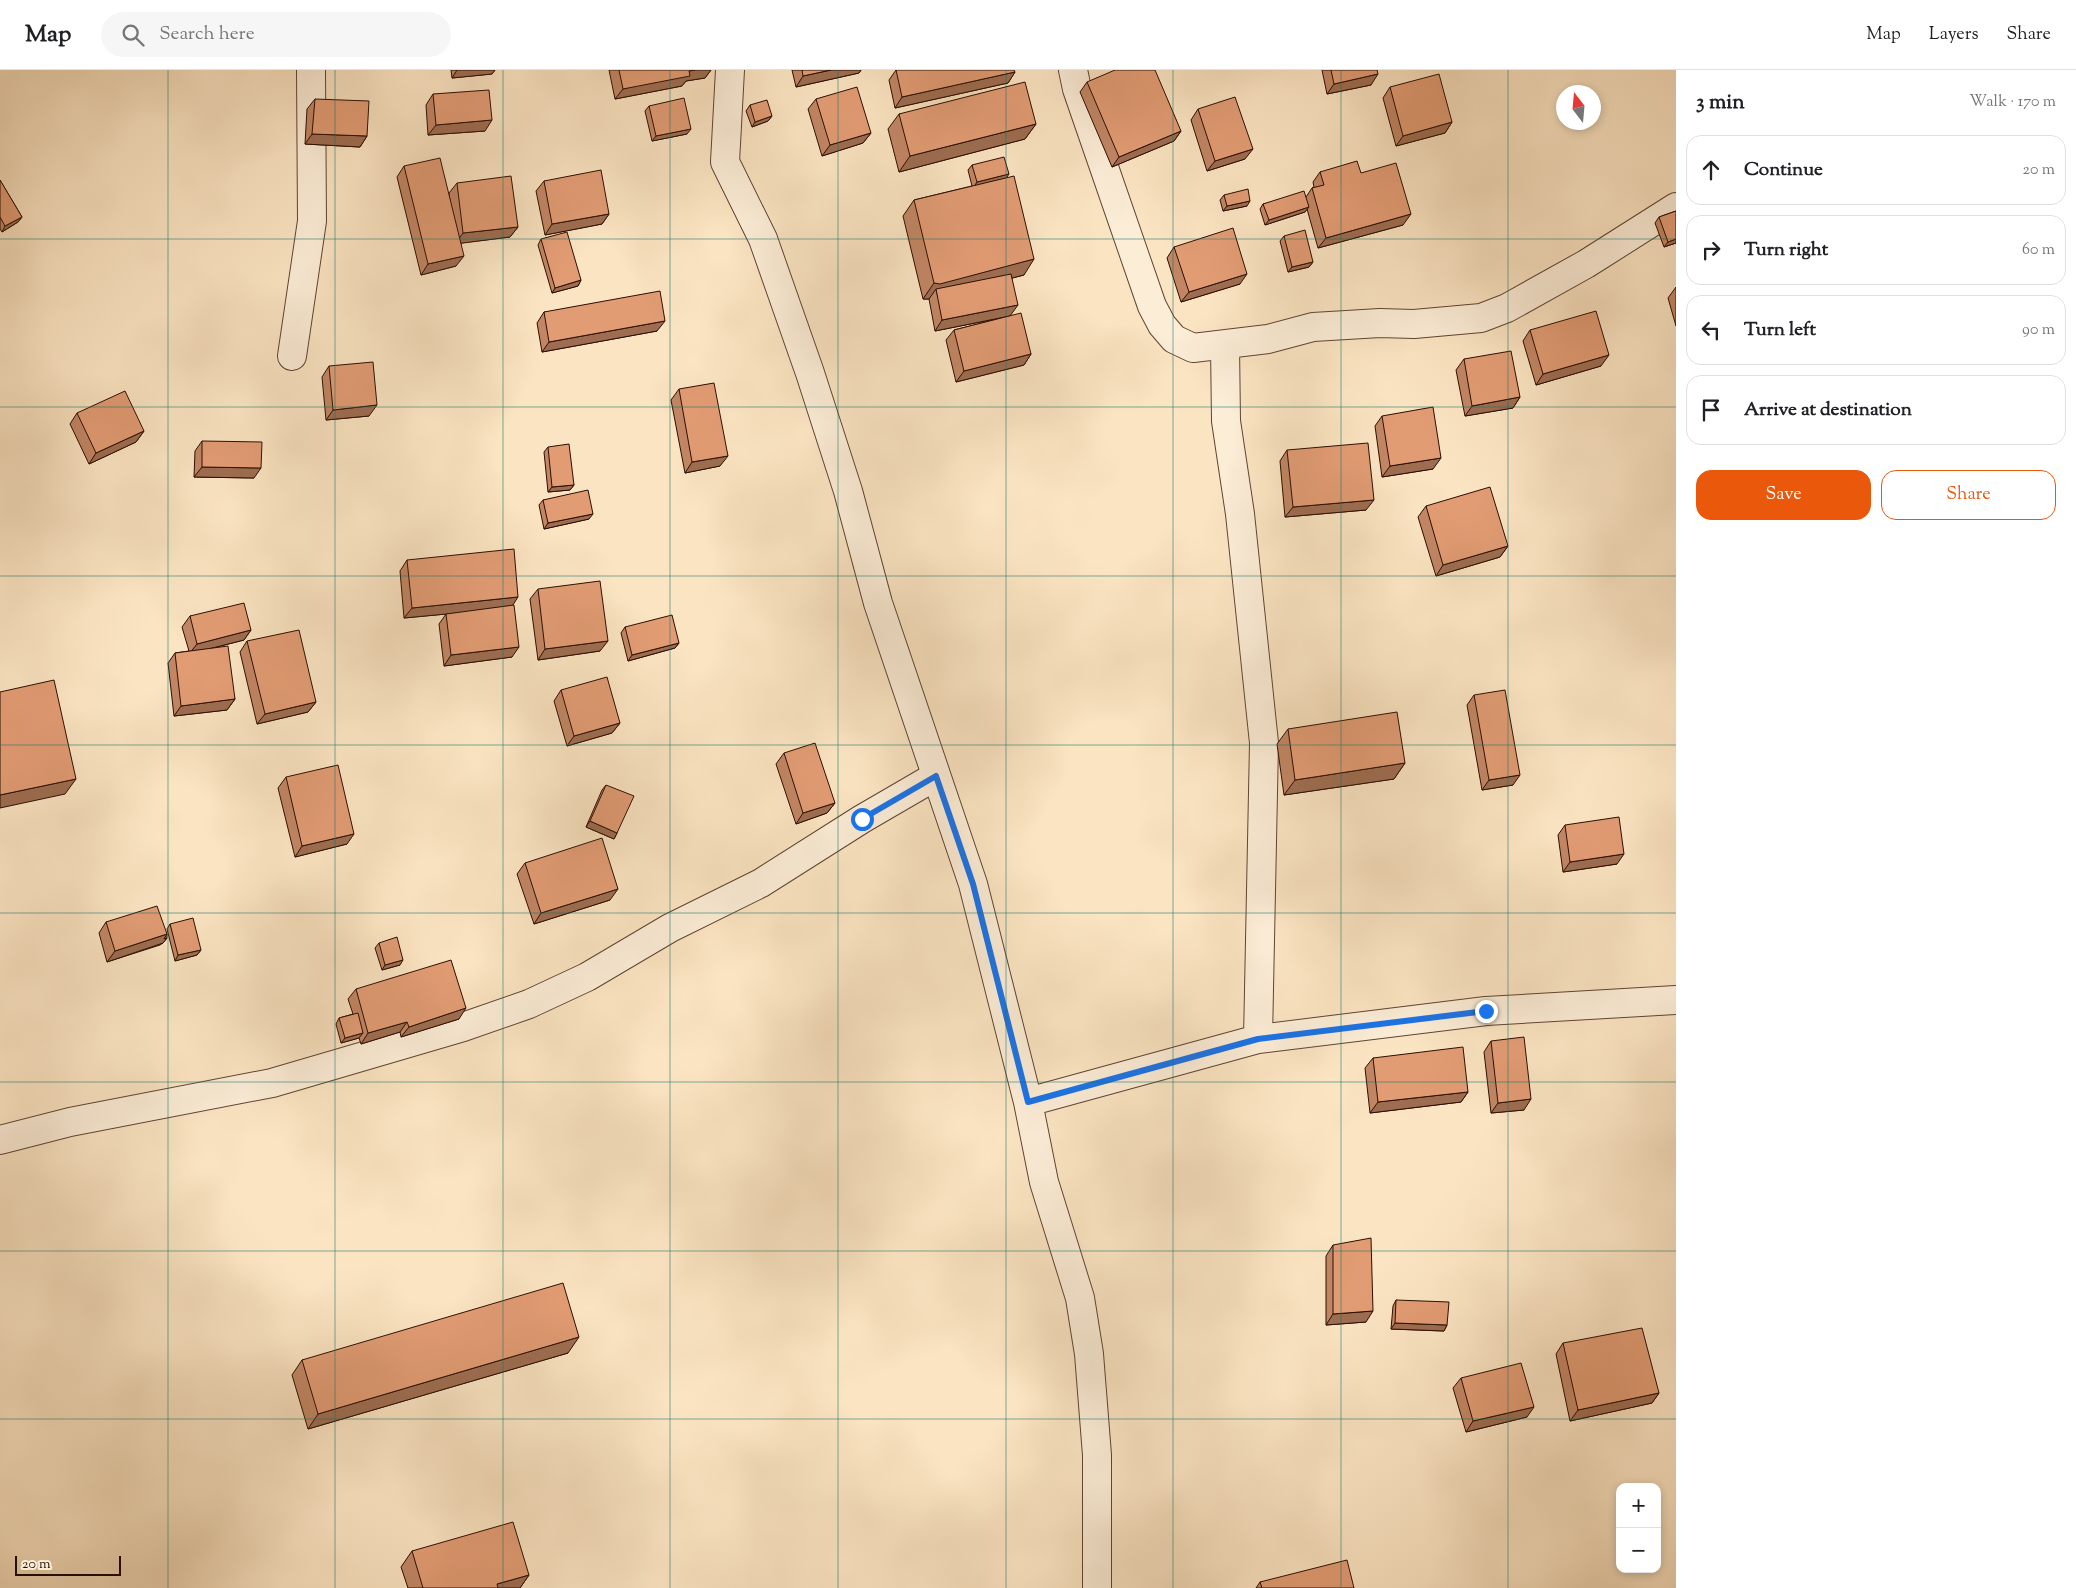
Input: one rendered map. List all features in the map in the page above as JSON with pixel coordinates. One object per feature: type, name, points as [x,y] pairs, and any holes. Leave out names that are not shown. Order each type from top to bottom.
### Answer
[{"type":"street","points":[[292,356],[312,221],[311,70]]},
{"type":"street","points":[[730,70],[725,162],[763,239],[810,373],[848,491],[878,603],[973,884],[1028,1102],[1044,1182],[1080,1298],[1089,1354],[1098,1455],[1097,1588]]},
{"type":"street","points":[[1073,70],[1077,89],[1116,197],[1140,272],[1162,325],[1174,339],[1193,348],[1225,346],[1268,339],[1313,327],[1380,323],[1414,324],[1481,318],[1506,308],[1586,264],[1676,207]]},
{"type":"street","points":[[1225,346],[1226,421],[1240,514],[1264,743],[1258,1039]]},
{"type":"street","points":[[0,1140],[70,1122],[272,1083],[463,1028],[529,1004],[587,977],[670,928],[760,883],[862,819],[936,776]]},
{"type":"street","points":[[1028,1102],[1258,1039],[1486,1011],[1676,1000]]},
{"type":"building","points":[[619,70],[695,70],[689,71],[690,76],[623,89]]},
{"type":"building","points":[[802,70],[831,70],[803,76]]},
{"type":"building","points":[[896,70],[1014,70],[1015,72],[902,97]]},
{"type":"building","points":[[1115,70],[1155,70],[1181,131],[1119,157],[1087,82]]},
{"type":"building","points":[[1331,70],[1377,70],[1378,74],[1334,84]]},
{"type":"building","points":[[1439,74],[1452,122],[1403,136],[1390,87]]},
{"type":"building","points":[[1025,82],[1036,124],[910,156],[899,114]]},
{"type":"building","points":[[857,87],[871,133],[830,145],[816,99]]},
{"type":"building","points":[[489,90],[492,120],[436,125],[433,94]]},
{"type":"building","points":[[1235,97],[1253,149],[1215,161],[1198,109]]},
{"type":"building","points":[[684,98],[691,129],[656,136],[649,106]]},
{"type":"building","points":[[315,99],[369,101],[367,136],[312,134]]},
{"type":"building","points":[[767,100],[772,116],[755,122],[750,105]]},
{"type":"building","points":[[1004,157],[1009,174],[977,182],[972,165]]},
{"type":"building","points":[[440,158],[464,256],[428,264],[404,166]]},
{"type":"building","points":[[1357,161],[1361,173],[1396,163],[1411,214],[1326,238],[1312,188],[1324,185],[1320,172]]},
{"type":"building","points":[[601,170],[609,214],[552,224],[544,181]]},
{"type":"building","points":[[511,176],[518,227],[463,233],[457,183]]},
{"type":"building","points":[[1014,176],[1034,259],[940,284],[934,283],[914,200]]},
{"type":"building","points":[[0,180],[22,217],[5,226],[0,217]]},
{"type":"building","points":[[1248,189],[1250,201],[1227,206],[1224,195]]},
{"type":"building","points":[[1304,191],[1309,207],[1269,220],[1263,204]]},
{"type":"building","points":[[1676,211],[1676,239],[1668,242],[1659,217]]},
{"type":"building","points":[[1233,228],[1247,274],[1189,292],[1174,247]]},
{"type":"building","points":[[1305,230],[1313,262],[1292,267],[1284,236]]},
{"type":"building","points":[[567,232],[581,280],[555,288],[541,239]]},
{"type":"building","points":[[1011,274],[1018,305],[942,320],[936,289]]},
{"type":"building","points":[[660,291],[665,321],[549,342],[544,312]]},
{"type":"building","points":[[1596,311],[1609,355],[1543,374],[1530,330]]},
{"type":"building","points":[[1021,313],[1031,354],[964,371],[954,330]]},
{"type":"building","points":[[1511,351],[1520,397],[1472,406],[1464,359]]},
{"type":"building","points":[[373,362],[377,405],[333,410],[329,366]]},
{"type":"building","points":[[714,383],[728,456],[692,462],[679,389]]},
{"type":"building","points":[[125,391],[144,431],[96,453],[77,413]]},
{"type":"building","points":[[1433,407],[1441,458],[1390,466],[1382,416]]},
{"type":"building","points":[[202,441],[262,442],[261,468],[202,467]]},
{"type":"building","points":[[1368,443],[1374,500],[1293,507],[1287,450]]},
{"type":"building","points":[[569,444],[574,485],[552,487],[548,447]]},
{"type":"building","points":[[1490,487],[1508,546],[1443,565],[1426,506]]},
{"type":"building","points":[[588,490],[593,514],[548,523],[543,500]]},
{"type":"building","points":[[514,549],[518,597],[412,608],[407,560]]},
{"type":"building","points":[[600,581],[608,641],[545,649],[538,589]]},
{"type":"building","points":[[244,603],[251,630],[197,644],[190,616]]},
{"type":"building","points":[[514,605],[519,647],[451,655],[446,614]]},
{"type":"building","points":[[672,615],[679,643],[632,655],[625,627]]},
{"type":"building","points":[[299,630],[316,702],[265,714],[247,641]]},
{"type":"building","points":[[228,646],[235,699],[181,706],[175,653]]},
{"type":"building","points":[[607,677],[620,723],[574,736],[561,690]]},
{"type":"building","points":[[54,680],[76,779],[0,795],[0,692]]},
{"type":"building","points":[[1505,690],[1520,775],[1489,780],[1474,695]]},
{"type":"building","points":[[1397,712],[1405,763],[1295,780],[1288,729]]},
{"type":"building","points":[[815,743],[835,803],[803,813],[784,753]]},
{"type":"building","points":[[338,765],[354,834],[302,846],[286,777]]},
{"type":"building","points":[[606,785],[634,796],[617,833],[590,821]]},
{"type":"building","points":[[1619,817],[1624,854],[1570,862],[1565,825]]},
{"type":"building","points":[[602,838],[618,889],[541,913],[525,863]]},
{"type":"building","points":[[157,906],[167,934],[115,951],[106,922]]},
{"type":"building","points":[[193,918],[201,950],[178,955],[170,924]]},
{"type":"building","points":[[397,937],[403,960],[385,965],[379,943]]},
{"type":"building","points":[[451,960],[466,1008],[409,1027],[407,1022],[368,1033],[356,989]]},
{"type":"building","points":[[358,1013],[363,1033],[345,1038],[339,1018]]},
{"type":"building","points":[[1524,1037],[1531,1099],[1498,1103],[1491,1041]]},
{"type":"building","points":[[1463,1047],[1468,1092],[1378,1102],[1373,1058]]},
{"type":"building","points":[[1371,1238],[1373,1311],[1333,1314],[1333,1245]]},
{"type":"building","points":[[563,1283],[579,1337],[318,1414],[302,1360]]},
{"type":"building","points":[[1396,1300],[1449,1302],[1447,1325],[1395,1323]]},
{"type":"building","points":[[1642,1328],[1659,1393],[1578,1410],[1563,1343]]},
{"type":"building","points":[[1521,1363],[1534,1407],[1473,1421],[1461,1378]]},
{"type":"building","points":[[513,1522],[529,1575],[497,1584],[498,1588],[423,1588],[412,1551]]},
{"type":"building","points":[[1347,1560],[1354,1588],[1262,1588],[1260,1582]]},
{"type":"route","points":[[862,819],[936,776],[973,884],[1028,1102],[1258,1039],[1486,1011]]}]
